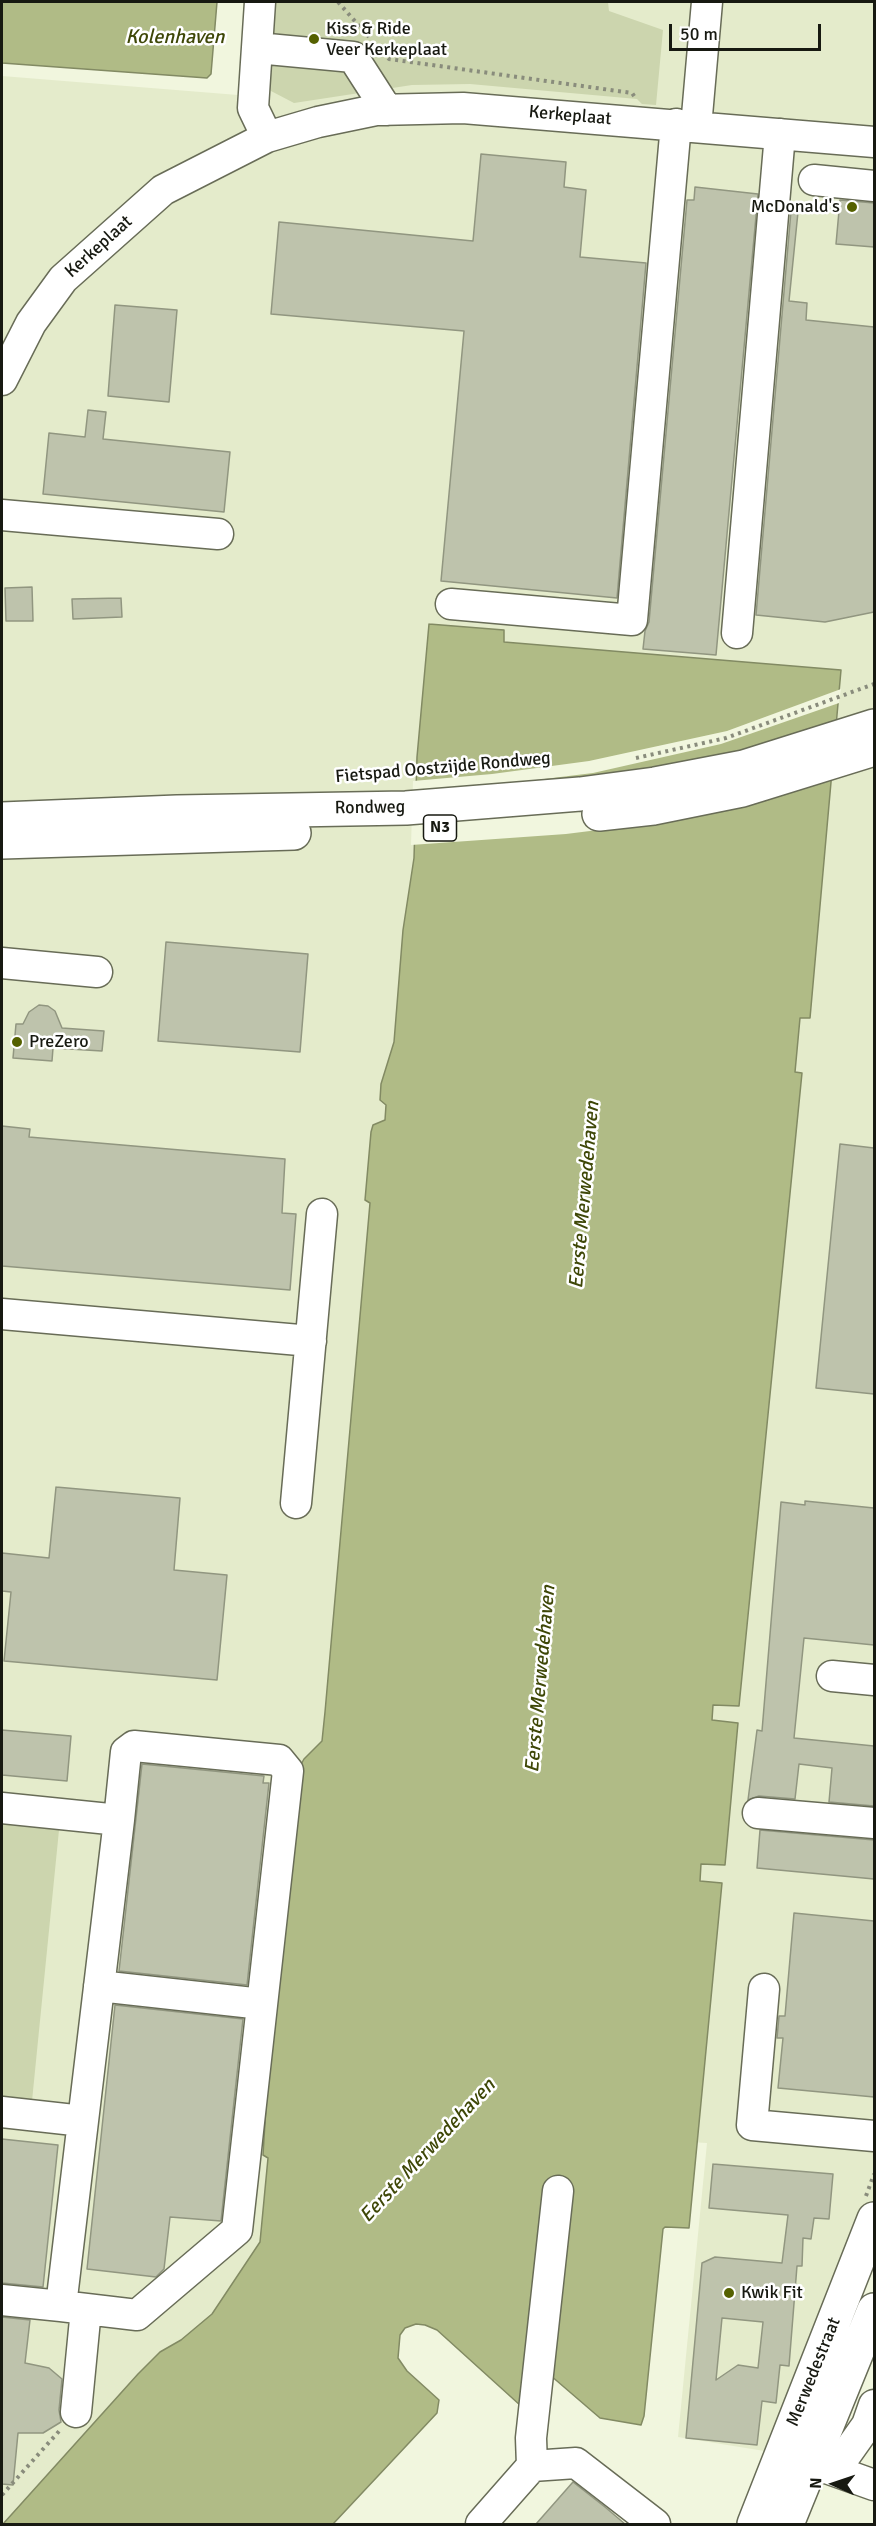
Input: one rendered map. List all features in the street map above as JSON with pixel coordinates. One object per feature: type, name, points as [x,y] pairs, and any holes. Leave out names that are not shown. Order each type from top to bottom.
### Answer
[{"type":"main road","name":"Rondweg","points":[[2,819],[177,812],[406,808],[580,794],[655,784],[870,739]]},
{"type":"main road","name":"Rondweg","points":[[2,842],[404,831],[579,817],[653,808],[742,790],[870,739]]},
{"type":"main road","name":"Merwedestraat","points":[[754,2524],[874,2219]]},
{"type":"main road","name":"Merwedestraat","points":[[787,2524],[824,2467],[874,2310]]},
{"type":"street","points":[[260,2],[253,108],[267,137]]},
{"type":"street","points":[[451,604],[632,620],[686,125],[707,2]]},
{"type":"street","points":[[256,48],[353,57],[387,110]]},
{"type":"street","name":"Kerkeplaat","points":[[2,380],[31,323],[63,279],[163,190],[267,137],[318,122],[387,110],[463,108],[874,142]]},
{"type":"street","points":[[737,633],[780,134]]},
{"type":"street","points":[[814,180],[874,186]]},
{"type":"street","points":[[2,514],[218,534]]},
{"type":"street","points":[[2,963],[97,972]]},
{"type":"street","points":[[296,1503],[322,1214]]},
{"type":"street","points":[[2,1314],[311,1341]]},
{"type":"street","points":[[832,1676],[874,1680]]},
{"type":"street","points":[[2,2300],[73,2308],[137,2315],[237,2230],[288,1771],[279,1760],[134,1746],[126,1752],[83,2121],[73,2308],[76,2412]]},
{"type":"street","points":[[2,1808],[118,1820]]},
{"type":"street","points":[[758,1813],[874,1823]]},
{"type":"street","points":[[99,1986],[262,2004]]},
{"type":"street","points":[[764,1989],[752,2125],[874,2136]]},
{"type":"street","points":[[2,2112],[83,2121]]},
{"type":"street","points":[[481,2524],[532,2466],[531,2438],[558,2191]]},
{"type":"street","points":[[874,2405],[867,2425],[824,2467],[874,2485]]},
{"type":"street","points":[[532,2466],[576,2463],[654,2524]]},
{"type":"path","points":[[338,2],[389,59],[632,93],[638,101]]},
{"type":"path","points":[[625,760],[726,738],[873,684]]},
{"type":"path","points":[[2,2495],[76,2412]]},
{"type":"shaded area","points":[[249,2],[874,2],[874,2249],[789,2455],[678,2437],[707,2143],[535,2133],[290,2240],[39,2524],[2,2524],[2,76],[238,95]]},
{"type":"shaded area","points":[[267,2],[608,2],[609,11],[663,30],[656,105],[642,104],[637,99],[470,84],[412,85],[294,103],[271,91],[265,81]]},
{"type":"shaded area","points":[[2,1824],[59,1830],[32,2101],[2,2098]]},
{"type":"water","name":"Kolenhaven","points":[[2,2],[217,2],[211,74],[207,78],[2,63]]},
{"type":"water","name":"Eerste Merwedehaven","points":[[429,624],[504,630],[504,642],[841,670],[810,1018],[800,1018],[795,1072],[802,1073],[739,1706],[713,1705],[712,1720],[738,1723],[725,1865],[701,1864],[700,1881],[722,1883],[689,2228],[665,2227],[663,2229],[644,2416],[641,2425],[600,2418],[550,2375],[521,2406],[437,2330],[416,2324],[405,2328],[400,2335],[398,2358],[407,2371],[439,2400],[437,2413],[333,2524],[3,2524],[138,2374],[160,2352],[181,2340],[212,2314],[260,2242],[268,2158],[263,2155],[266,2106],[300,1766],[322,1741],[370,1203],[365,1200],[371,1132],[373,1125],[385,1120],[386,1105],[380,1100],[381,1084],[394,1042],[403,930],[414,858],[417,757]]},
{"type":"pier","points":[[841,689],[839,703],[721,744],[593,773],[479,787],[575,781],[709,761],[838,726],[834,780],[750,803],[646,824],[566,834],[411,845],[413,781],[492,774],[589,761],[727,731]]},
{"type":"building","points":[[481,154],[566,162],[564,187],[586,190],[580,257],[646,263],[617,598],[441,581],[464,331],[271,314],[279,222],[473,241]]},
{"type":"building","points":[[695,187],[758,194],[716,655],[643,649],[645,631],[649,622],[687,200],[694,200]]},
{"type":"building","points":[[840,200],[874,203],[874,247],[836,244]]},
{"type":"building","points":[[791,211],[798,212],[789,301],[807,303],[806,320],[874,327],[874,612],[825,622],[756,615]]},
{"type":"building","points":[[115,305],[177,310],[169,402],[108,396]]},
{"type":"building","points":[[88,410],[106,412],[103,439],[230,452],[224,512],[43,494],[49,433],[85,437]]},
{"type":"building","points":[[32,587],[33,621],[6,621],[5,588]]},
{"type":"building","points":[[121,598],[122,617],[73,619],[72,599]]},
{"type":"building","points":[[166,942],[308,954],[300,1052],[158,1041]]},
{"type":"building","points":[[39,1005],[48,1006],[55,1011],[62,1028],[104,1031],[102,1051],[53,1048],[52,1061],[13,1058],[16,1024],[23,1024],[29,1012]]},
{"type":"building","points":[[2,1126],[30,1129],[29,1137],[285,1159],[282,1213],[296,1214],[290,1290],[2,1266]]},
{"type":"building","points":[[840,1144],[874,1148],[874,1394],[816,1388]]},
{"type":"building","points":[[56,1487],[180,1498],[174,1570],[227,1575],[217,1680],[4,1661],[11,1592],[2,1591],[2,1553],[49,1558]]},
{"type":"building","points":[[805,1501],[874,1508],[874,1645],[804,1638],[794,1738],[874,1746],[874,1806],[829,1802],[832,1768],[799,1764],[795,1799],[759,1796],[748,1800],[757,1730],[762,1731],[781,1502],[805,1505]]},
{"type":"building","points":[[2,1730],[71,1736],[67,1781],[2,1775]]},
{"type":"building","points":[[142,1764],[264,1776],[263,1783],[269,1783],[247,1985],[119,1971]]},
{"type":"building","points":[[760,1830],[874,1840],[874,1879],[757,1868]]},
{"type":"building","points":[[794,1913],[874,1921],[874,2097],[778,2088],[783,2038],[777,2038],[779,2016],[785,2016]]},
{"type":"building","points":[[115,2005],[243,2019],[221,2221],[170,2217],[164,2269],[156,2277],[87,2269]]},
{"type":"building","points":[[2,2139],[58,2145],[43,2287],[2,2283]]},
{"type":"building","points":[[713,2164],[833,2174],[829,2219],[814,2218],[811,2239],[803,2238],[802,2266],[797,2266],[789,2366],[780,2365],[776,2403],[762,2401],[757,2445],[686,2438],[702,2263],[715,2257],[782,2263],[788,2215],[709,2208]],"holes":[[[722,2318],[763,2322],[758,2368],[738,2365],[716,2380]]]},
{"type":"building","points":[[2,2317],[30,2320],[25,2363],[49,2368],[62,2379],[59,2410],[61,2422],[43,2433],[18,2433],[13,2485],[2,2484]]},
{"type":"building","points":[[573,2482],[605,2507],[625,2524],[536,2524]]},
{"type":"place","name":"Kiss & Ride Veer Kerkeplaat","points":[[314,39]]},
{"type":"place","name":"McDonald's","points":[[852,207]]},
{"type":"place","name":"PreZero","points":[[17,1042]]},
{"type":"place","name":"Kwik Fit","points":[[729,2293]]}]
